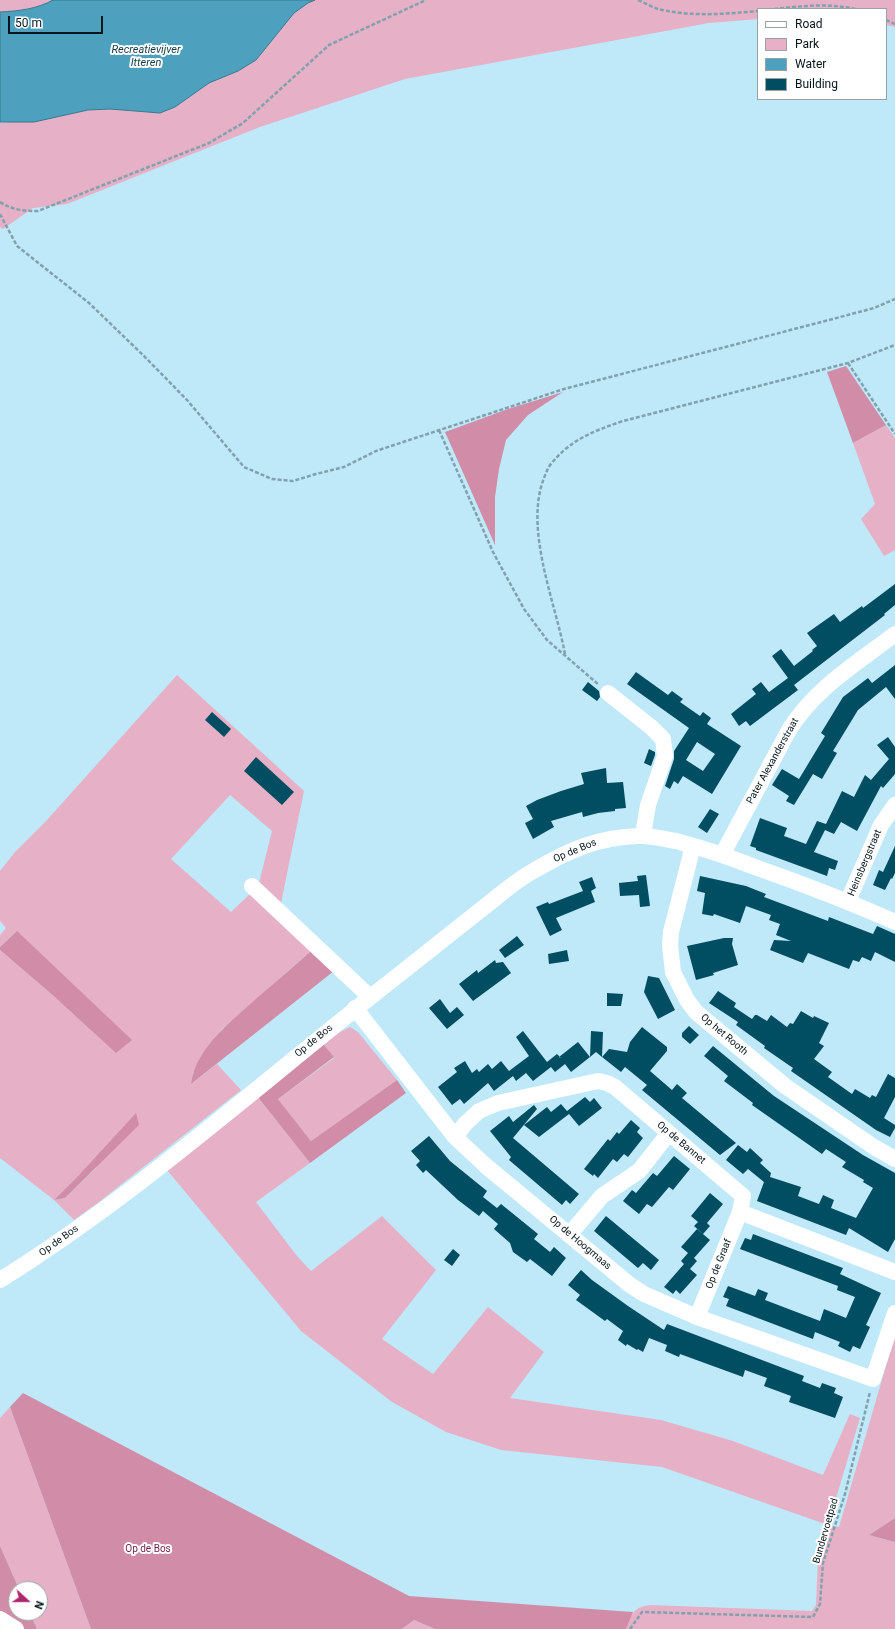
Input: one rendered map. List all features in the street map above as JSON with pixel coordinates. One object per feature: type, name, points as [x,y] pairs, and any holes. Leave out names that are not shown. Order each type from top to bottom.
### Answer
[{"type":"street","name":"Pater Alexanderstraat","points":[[722,855],[798,714],[828,685],[895,634]]},
{"type":"street","points":[[608,693],[651,727],[663,739],[665,756],[648,805],[643,835]]},
{"type":"street","name":"Heinsbergstraat","points":[[848,901],[880,825],[895,805]]},
{"type":"street","name":"Op de Bos","points":[[0,1280],[35,1258],[130,1190],[355,1008],[531,872],[580,847],[605,839],[643,835],[693,846],[722,855],[848,901],[895,922]]},
{"type":"street","name":"Op het Rooth","points":[[693,846],[670,932],[673,972],[687,1000],[706,1021],[785,1086],[863,1140],[895,1159]]},
{"type":"street","points":[[252,886],[370,997]]},
{"type":"street","name":"Op de Hoogmaas","points":[[355,1008],[455,1137],[486,1166],[637,1290],[697,1317],[874,1380]]},
{"type":"street","name":"Op de Bannet","points":[[455,1137],[465,1124],[479,1112],[498,1103],[598,1081],[607,1083],[615,1087],[743,1196],[740,1212]]},
{"type":"street","points":[[569,1235],[602,1196],[639,1171],[669,1133]]},
{"type":"street","points":[[740,1212],[895,1272]]},
{"type":"street","name":"Op de Graaf","points":[[697,1317],[740,1212]]},
{"type":"street","points":[[874,1380],[895,1313]]},
{"type":"street","points":[[0,1619],[16,1629]]},
{"type":"path","points":[[0,202],[6,206],[21,211],[38,211],[209,143],[243,123],[329,45],[426,0]]},
{"type":"path","points":[[638,0],[657,9],[695,14],[724,14],[757,11]]},
{"type":"path","points":[[786,8],[824,5],[851,8]]},
{"type":"path","points":[[0,214],[7,230],[17,246],[89,303],[144,356],[187,400],[244,467],[272,479],[293,481],[344,466],[376,451],[564,389],[874,308],[895,299]]},
{"type":"path","points":[[564,654],[561,633],[541,556],[537,511],[539,490],[550,465],[570,445],[589,433],[623,421],[848,363],[895,345]]},
{"type":"path","points":[[848,363],[895,434]]},
{"type":"path","points":[[439,430],[493,552],[524,609],[548,640],[608,693]]},
{"type":"path","name":"Bundervoetpad","points":[[630,1629],[642,1612],[813,1617],[820,1604],[823,1563],[844,1494],[874,1380]]},
{"type":"green space","points":[[0,0],[53,0],[34,7],[0,12]]},
{"type":"green space","points":[[315,0],[895,0],[895,27],[887,25],[887,8],[757,8],[757,19],[709,23],[405,79],[260,127],[67,204],[33,208],[3,229],[0,227],[0,123],[58,117],[88,110],[110,109],[160,113],[175,107],[209,83],[238,71],[256,60],[294,13]]},
{"type":"green space","points":[[846,366],[886,425],[853,443],[827,372]]},
{"type":"green space","points":[[563,392],[528,415],[506,440],[499,469],[495,497],[495,545],[445,432],[508,409]]},
{"type":"green space","points":[[886,425],[895,438],[895,550],[884,556],[861,519],[875,504],[853,443]]},
{"type":"green space","points":[[177,675],[304,791],[281,903],[259,883],[272,831],[230,795],[171,859],[231,912],[250,894],[311,951],[222,1029],[193,1073],[191,1084],[217,1064],[241,1090],[74,1220],[54,1200],[0,1158],[0,950],[56,998],[16,932],[0,947],[0,935],[6,928],[0,921],[0,871],[15,852],[47,820]],"holes":[[[97,1167],[65,1198],[54,1200],[80,1174]]]},
{"type":"green space","points":[[17,931],[132,1040],[116,1053],[56,998],[0,950],[0,947]]},
{"type":"green space","points":[[311,951],[334,971],[191,1084],[194,1071],[200,1058],[217,1036],[227,1025]]},
{"type":"green space","points":[[350,1027],[358,1032],[397,1080],[311,1141],[278,1099],[334,1058],[323,1044]]},
{"type":"green space","points":[[323,1044],[334,1057],[278,1099],[311,1141],[397,1080],[406,1093],[310,1163],[257,1096]]},
{"type":"green space","points":[[257,1096],[310,1163],[256,1202],[297,1256],[311,1271],[382,1216],[436,1270],[382,1339],[433,1374],[488,1307],[544,1352],[510,1398],[661,1420],[733,1441],[823,1475],[850,1414],[860,1418],[828,1525],[662,1467],[501,1450],[446,1432],[392,1402],[301,1331],[167,1170]]},
{"type":"green space","points":[[136,1113],[139,1125],[65,1198],[54,1200],[80,1174]]},
{"type":"green space","points":[[895,1335],[895,1518],[869,1535],[895,1542],[895,1629],[626,1629],[634,1612],[640,1607],[650,1605],[812,1611],[816,1605],[818,1558],[828,1525],[839,1527]]},
{"type":"green space","name":"Op de Bos","points":[[23,1393],[409,1596],[633,1612],[626,1629],[435,1629],[414,1620],[402,1629],[91,1629],[10,1407]]},
{"type":"green space","points":[[10,1407],[91,1629],[37,1629],[34,1621],[48,1621],[48,1581],[15,1581],[0,1546],[0,1418]]},
{"type":"green space","points":[[895,1518],[895,1542],[869,1535]]},
{"type":"green space","points":[[0,1546],[15,1581],[8,1581],[8,1619],[0,1613]]},
{"type":"green space","points":[[414,1620],[435,1629],[402,1629]]},
{"type":"green space","points":[[10,1621],[34,1621],[37,1629],[20,1629]]},
{"type":"water","name":"Recreatievijver Itteren","points":[[53,0],[315,0],[294,13],[256,60],[238,71],[209,83],[175,107],[160,113],[110,109],[88,110],[34,122],[0,122],[0,12],[28,9],[41,6]]},
{"type":"building","points":[[895,584],[895,605],[884,614],[885,615],[794,685],[798,690],[750,726],[746,721],[739,726],[731,714],[756,694],[752,689],[761,682],[769,692],[788,678],[772,656],[781,649],[794,666],[817,646],[807,633],[834,614],[840,622],[862,606],[863,608]]},
{"type":"building","points":[[895,665],[895,699],[886,687],[858,710],[833,751],[837,753],[822,779],[813,774],[794,805],[786,801],[789,796],[772,785],[782,769],[799,779],[825,736],[821,733],[843,697],[868,678],[872,683]]},
{"type":"building","points":[[636,672],[668,695],[672,691],[683,699],[680,702],[700,716],[703,712],[711,718],[707,724],[741,746],[712,794],[683,776],[678,784],[674,781],[670,789],[665,786],[674,759],[674,751],[689,728],[627,684]],"holes":[[[697,742],[715,754],[703,771],[686,760]]]},
{"type":"building","points":[[588,682],[599,691],[600,697],[597,701],[582,690]]},
{"type":"building","points":[[212,712],[231,729],[224,737],[205,720]]},
{"type":"building","points":[[888,737],[895,747],[895,774],[883,788],[881,786],[857,831],[841,822],[834,834],[825,830],[814,852],[838,861],[835,870],[829,868],[827,876],[756,850],[756,848],[750,846],[760,818],[787,828],[784,836],[806,844],[817,821],[826,824],[842,791],[854,797],[865,775],[871,780],[889,759],[877,745]]},
{"type":"building","points":[[649,749],[655,752],[651,766],[644,763]]},
{"type":"building","points":[[256,757],[294,792],[282,805],[244,771]]},
{"type":"building","points":[[606,768],[607,783],[623,782],[626,808],[615,809],[615,811],[583,817],[582,812],[551,821],[554,827],[533,839],[525,823],[533,819],[526,806],[537,800],[584,784],[581,773]]},
{"type":"building","points":[[710,809],[719,814],[707,833],[698,827]]},
{"type":"building","points":[[895,846],[895,873],[885,890],[873,885],[879,870],[883,872]]},
{"type":"building","points":[[646,875],[650,906],[640,907],[639,895],[620,896],[619,883],[638,881],[637,876]]},
{"type":"building","points":[[700,876],[746,886],[766,894],[764,897],[828,921],[829,917],[873,934],[877,926],[895,934],[895,962],[875,952],[871,961],[862,957],[859,962],[853,960],[849,969],[808,953],[803,963],[770,950],[774,940],[791,941],[776,935],[780,924],[769,920],[771,915],[746,906],[740,923],[714,914],[713,916],[702,914],[705,893],[697,891]]},
{"type":"building","points":[[592,877],[596,888],[591,891],[595,902],[556,918],[562,930],[550,936],[536,907],[548,902],[549,904],[583,891],[579,882]]},
{"type":"building","points":[[517,936],[524,945],[505,958],[499,950]]},
{"type":"building","points":[[724,938],[733,938],[732,944],[738,965],[713,973],[714,975],[696,980],[687,946]]},
{"type":"building","points":[[567,950],[569,961],[549,964],[548,954]]},
{"type":"building","points":[[495,960],[496,963],[503,962],[511,973],[473,1001],[459,984],[477,970],[478,973]]},
{"type":"building","points":[[648,976],[659,978],[675,1010],[658,1019],[644,992]]},
{"type":"building","points":[[718,991],[736,1003],[734,1007],[752,1019],[755,1015],[757,1015],[767,1021],[771,1015],[787,1027],[790,1023],[793,1024],[801,1011],[813,1018],[814,1016],[829,1023],[819,1043],[824,1046],[814,1059],[832,1072],[828,1077],[852,1094],[855,1089],[870,1098],[872,1095],[876,1097],[888,1074],[895,1078],[895,1097],[884,1118],[895,1125],[890,1137],[876,1130],[791,1071],[793,1068],[764,1048],[765,1046],[736,1025],[738,1022],[709,1003]]},
{"type":"building","points":[[607,993],[623,994],[621,1006],[607,1006]]},
{"type":"building","points":[[440,999],[450,1013],[457,1007],[464,1015],[447,1029],[429,1008]]},
{"type":"building","points":[[689,1026],[699,1035],[690,1044],[682,1037],[682,1033]]},
{"type":"building","points":[[642,1027],[667,1047],[667,1051],[650,1071],[672,1090],[677,1084],[687,1093],[682,1098],[736,1143],[720,1155],[642,1090],[647,1085],[625,1067],[621,1072],[602,1057],[609,1049],[627,1052],[630,1042]]},
{"type":"building","points":[[523,1031],[547,1062],[557,1054],[560,1057],[578,1042],[590,1057],[571,1072],[565,1064],[555,1072],[551,1067],[533,1081],[526,1073],[516,1081],[513,1076],[494,1091],[488,1083],[464,1104],[460,1099],[452,1105],[438,1087],[457,1072],[454,1068],[465,1061],[472,1073],[477,1069],[479,1072],[488,1064],[492,1069],[501,1061],[509,1071],[529,1056],[516,1037]]},
{"type":"building","points":[[591,1031],[603,1032],[602,1057],[596,1052],[590,1057]]},
{"type":"building","points":[[713,1046],[774,1096],[863,1155],[895,1173],[895,1239],[888,1252],[849,1228],[846,1235],[757,1201],[764,1182],[748,1169],[743,1174],[726,1160],[738,1145],[747,1152],[750,1148],[763,1160],[760,1163],[771,1173],[770,1177],[801,1187],[798,1196],[819,1204],[823,1195],[834,1200],[831,1208],[856,1218],[873,1188],[863,1182],[864,1180],[842,1167],[846,1162],[826,1149],[822,1154],[752,1105],[753,1103],[724,1081],[728,1076],[704,1056]]},
{"type":"building","points":[[585,1097],[590,1102],[594,1098],[602,1108],[579,1126],[569,1114],[539,1137],[524,1125],[547,1107],[551,1112],[561,1104],[567,1111]]},
{"type":"building","points":[[534,1105],[537,1109],[513,1138],[579,1194],[570,1204],[566,1200],[562,1205],[509,1160],[511,1157],[490,1131],[509,1116],[513,1122]]},
{"type":"building","points":[[631,1120],[640,1128],[637,1132],[643,1138],[628,1157],[624,1154],[617,1162],[613,1159],[598,1178],[594,1174],[593,1176],[584,1169],[608,1139],[610,1141],[617,1132],[619,1134]]},
{"type":"building","points":[[429,1136],[450,1161],[487,1191],[483,1197],[497,1208],[501,1204],[538,1234],[534,1239],[550,1252],[554,1247],[566,1258],[552,1276],[530,1259],[527,1262],[513,1252],[510,1243],[494,1229],[498,1224],[483,1211],[479,1216],[458,1200],[426,1170],[423,1173],[416,1165],[420,1161],[411,1151]]},
{"type":"building","points":[[674,1156],[690,1169],[673,1190],[669,1187],[652,1207],[647,1204],[639,1214],[623,1201],[632,1190],[636,1193],[653,1173],[657,1176]]},
{"type":"building","points":[[710,1193],[723,1204],[707,1223],[710,1226],[703,1234],[694,1226],[698,1222],[691,1216]]},
{"type":"building","points":[[606,1216],[659,1260],[651,1270],[643,1263],[638,1268],[594,1231]]},
{"type":"building","points":[[697,1229],[710,1240],[694,1258],[697,1261],[690,1269],[697,1275],[680,1294],[676,1290],[673,1294],[664,1287],[684,1264],[681,1261],[688,1253],[681,1247]]},
{"type":"building","points":[[753,1234],[843,1268],[840,1274],[881,1293],[866,1325],[870,1327],[860,1349],[853,1346],[850,1352],[838,1346],[840,1342],[815,1332],[813,1339],[726,1306],[729,1299],[723,1297],[728,1286],[755,1296],[758,1289],[768,1293],[765,1300],[820,1321],[824,1309],[846,1318],[855,1297],[837,1290],[838,1286],[740,1249],[745,1238],[751,1240]]},
{"type":"building","points":[[453,1249],[460,1255],[452,1266],[444,1260]]},
{"type":"building","points":[[581,1270],[592,1280],[664,1330],[667,1324],[804,1376],[802,1381],[820,1388],[822,1383],[836,1388],[834,1393],[843,1397],[835,1418],[789,1402],[791,1396],[764,1386],[767,1378],[745,1370],[743,1377],[680,1354],[679,1357],[665,1351],[667,1345],[649,1338],[643,1352],[627,1344],[626,1346],[618,1340],[623,1331],[607,1319],[605,1321],[576,1300],[580,1295],[568,1285]]}]
